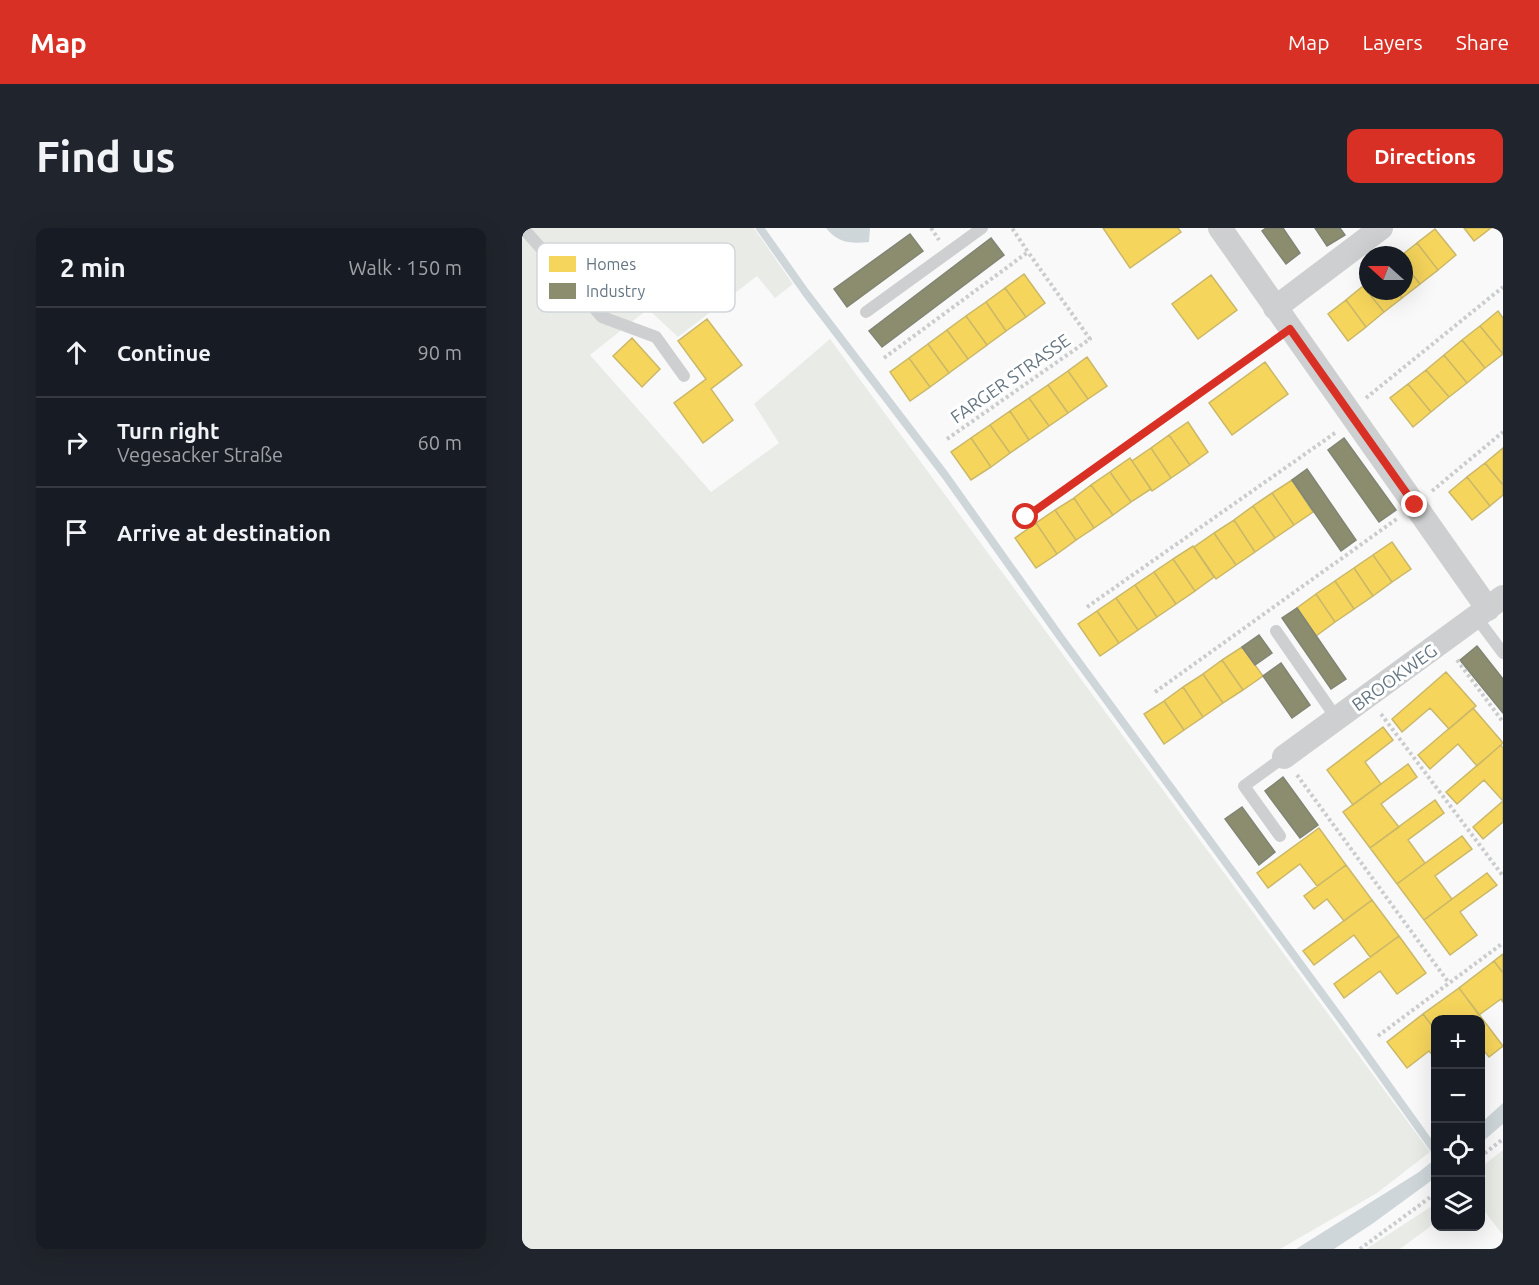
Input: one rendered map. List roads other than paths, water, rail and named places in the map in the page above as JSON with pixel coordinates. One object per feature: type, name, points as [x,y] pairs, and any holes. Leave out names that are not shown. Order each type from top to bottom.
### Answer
[{"type":"street","points":[[1220,228],[1489,608]]},
{"type":"street","points":[[1275,308],[1381,228]]},
{"type":"street","name":"BROOKWEG","points":[[1284,757],[1489,608]]},
{"type":"lane","points":[[523,228],[537,244]]},
{"type":"lane","points":[[866,312],[982,228]]},
{"type":"lane","points":[[598,312],[602,317],[656,337],[684,376]]},
{"type":"lane","points":[[1489,608],[1503,653]]},
{"type":"lane","points":[[1276,631],[1337,718]]},
{"type":"lane","points":[[1280,836],[1244,786],[1284,757]]},
{"type":"waterway","points":[[760,228],[806,293],[945,475],[1061,638],[1431,1145]]}]
